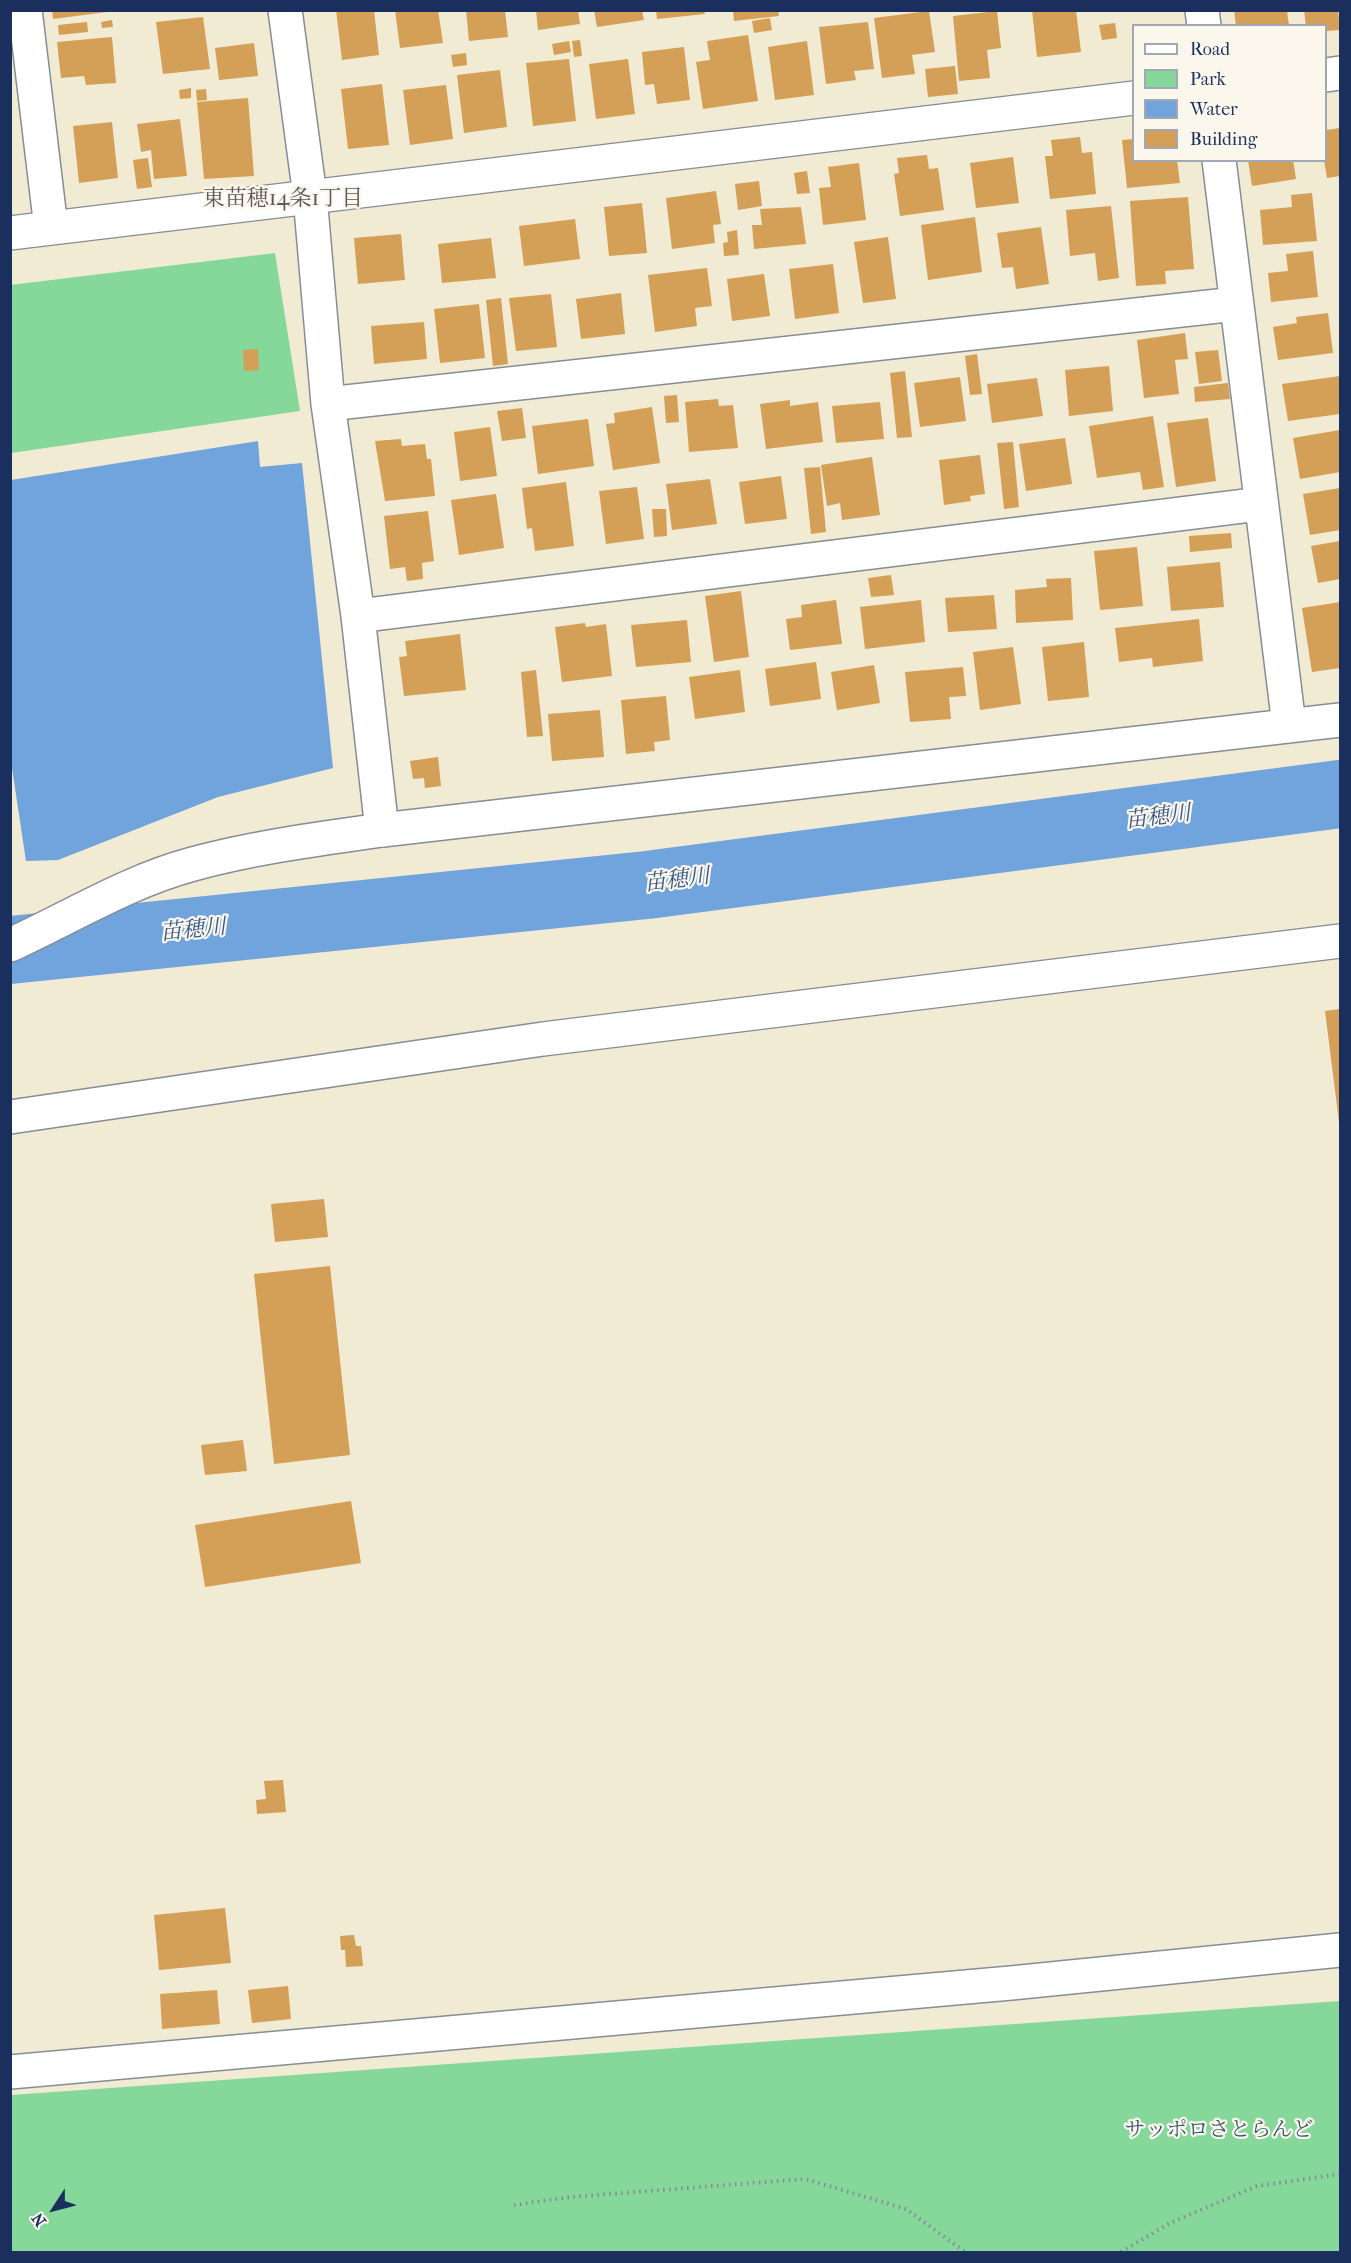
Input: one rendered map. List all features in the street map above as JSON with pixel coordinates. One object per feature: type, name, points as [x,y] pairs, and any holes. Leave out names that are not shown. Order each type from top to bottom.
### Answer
[{"type":"street","points":[[25,10],[51,228]]},
{"type":"street","points":[[285,10],[310,196],[328,404],[358,616],[382,830]]},
{"type":"street","points":[[10,233],[1132,98]]},
{"type":"street","points":[[1219,162],[1289,725]]},
{"type":"street","points":[[328,404],[1236,304]]},
{"type":"street","points":[[358,616],[1260,504]]},
{"type":"street","points":[[10,945],[122,890],[192,864],[284,845],[382,830],[1341,720]]},
{"type":"street","points":[[10,1117],[543,1039],[1341,941]]},
{"type":"street","points":[[10,2072],[1011,1983],[1341,1950]]},
{"type":"path","points":[[1121,2253],[1170,2223],[1257,2186],[1341,2174]]},
{"type":"path","points":[[514,2205],[570,2197],[805,2179],[906,2209],[965,2253]]},
{"type":"green space","points":[[275,253],[300,411],[11,453],[10,285]]},
{"type":"green space","name":"サッポロさとらんど","points":[[1340,2001],[1340,2252],[11,2252],[11,2095]]},
{"type":"water","points":[[258,441],[260,467],[302,463],[333,768],[218,797],[58,860],[26,861],[10,755],[11,480]]},
{"type":"building","points":[[52,10],[107,10],[107,12],[53,19]]},
{"type":"building","points":[[336,10],[374,10],[379,55],[342,60]]},
{"type":"building","points":[[395,10],[438,10],[443,43],[400,48]]},
{"type":"building","points":[[466,10],[505,10],[508,37],[469,41]]},
{"type":"building","points":[[536,10],[578,10],[580,24],[538,30]]},
{"type":"building","points":[[594,10],[642,10],[644,20],[597,27]]},
{"type":"building","points":[[656,10],[704,10],[705,14],[657,19]]},
{"type":"building","points":[[733,10],[778,10],[779,16],[734,21]]},
{"type":"building","points":[[1032,10],[1076,10],[1081,52],[1037,57]]},
{"type":"building","points":[[1234,10],[1287,10],[1289,24],[1236,24]]},
{"type":"building","points":[[1304,10],[1338,10],[1340,30],[1327,31],[1327,24],[1306,24]]},
{"type":"building","points":[[929,11],[935,52],[912,55],[915,74],[882,78],[874,18]]},
{"type":"building","points":[[997,11],[1001,48],[987,50],[990,78],[959,81],[953,16]]},
{"type":"building","points":[[203,17],[210,69],[163,74],[156,22]]},
{"type":"building","points":[[770,18],[772,30],[754,33],[752,21]]},
{"type":"building","points":[[112,20],[113,27],[102,28],[101,22]]},
{"type":"building","points":[[87,22],[88,32],[59,35],[58,25]]},
{"type":"building","points":[[868,22],[874,69],[854,71],[856,80],[826,84],[819,27]]},
{"type":"building","points":[[1115,23],[1117,38],[1102,40],[1099,25]]},
{"type":"building","points":[[748,35],[758,101],[703,109],[696,62],[710,60],[707,41]]},
{"type":"building","points":[[112,37],[116,83],[86,85],[84,76],[61,78],[57,42]]},
{"type":"building","points":[[580,40],[582,56],[574,57],[572,41]]},
{"type":"building","points":[[569,41],[571,52],[554,55],[552,44]]},
{"type":"building","points":[[807,41],[814,95],[775,100],[768,47]]},
{"type":"building","points":[[254,43],[258,76],[219,80],[215,48]]},
{"type":"building","points":[[684,47],[690,100],[657,104],[654,84],[645,85],[642,52]]},
{"type":"building","points":[[466,53],[467,65],[453,67],[451,55]]},
{"type":"building","points":[[569,59],[576,121],[533,126],[526,63]]},
{"type":"building","points":[[628,59],[635,114],[596,119],[589,64]]},
{"type":"building","points":[[955,66],[958,94],[928,97],[925,69]]},
{"type":"building","points":[[500,70],[507,127],[464,133],[457,75]]},
{"type":"building","points":[[382,84],[389,145],[348,149],[341,89]]},
{"type":"building","points":[[446,85],[453,139],[410,145],[403,90]]},
{"type":"building","points":[[191,88],[191,98],[180,99],[179,90]]},
{"type":"building","points":[[206,89],[207,100],[197,101],[196,90]]},
{"type":"building","points":[[248,98],[254,176],[204,179],[197,102]]},
{"type":"building","points":[[180,119],[187,176],[154,179],[151,150],[141,152],[137,124]]},
{"type":"building","points":[[112,122],[118,178],[79,183],[73,126]]},
{"type":"building","points":[[1340,128],[1340,176],[1327,178],[1324,162],[1327,162],[1327,130]]},
{"type":"building","points":[[1080,137],[1082,153],[1092,152],[1096,194],[1050,199],[1045,156],[1053,156],[1051,140]]},
{"type":"building","points":[[1132,139],[1132,162],[1177,162],[1180,183],[1127,188],[1122,140]]},
{"type":"building","points":[[927,155],[929,169],[938,168],[944,210],[900,216],[894,174],[899,173],[897,158]]},
{"type":"building","points":[[1013,157],[1019,203],[976,208],[970,163]]},
{"type":"building","points":[[148,158],[152,187],[137,189],[133,160]]},
{"type":"building","points":[[1248,162],[1293,162],[1296,179],[1252,186]]},
{"type":"building","points":[[859,163],[866,220],[823,225],[819,188],[831,187],[828,167]]},
{"type":"building","points":[[807,171],[810,193],[797,194],[794,173]]},
{"type":"building","points":[[759,181],[762,206],[738,210],[735,184]]},
{"type":"building","points":[[716,191],[721,224],[713,225],[715,243],[672,249],[666,198]]},
{"type":"building","points":[[1312,193],[1317,241],[1263,245],[1260,210],[1292,207],[1291,195]]},
{"type":"building","points":[[1188,197],[1194,269],[1165,271],[1166,284],[1136,286],[1130,201]]},
{"type":"building","points":[[642,203],[647,253],[609,256],[604,207]]},
{"type":"building","points":[[1111,206],[1119,278],[1098,281],[1095,253],[1070,256],[1066,210]]},
{"type":"building","points":[[801,207],[806,244],[754,249],[752,225],[762,225],[760,209]]},
{"type":"building","points":[[975,217],[982,272],[928,280],[921,225]]},
{"type":"building","points":[[575,219],[580,259],[524,266],[519,226]]},
{"type":"building","points":[[1041,227],[1049,284],[1016,289],[1013,267],[1002,268],[997,233]]},
{"type":"building","points":[[737,230],[739,255],[724,256],[723,243],[728,242],[727,232]]},
{"type":"building","points":[[401,234],[405,280],[358,284],[354,238]]},
{"type":"building","points":[[888,237],[896,299],[863,303],[854,242]]},
{"type":"building","points":[[491,238],[496,278],[442,283],[438,244]]},
{"type":"building","points":[[1313,251],[1318,297],[1271,302],[1268,273],[1288,271],[1286,254]]},
{"type":"building","points":[[833,264],[839,313],[795,319],[789,269]]},
{"type":"building","points":[[707,268],[712,306],[695,308],[697,326],[655,332],[648,275]]},
{"type":"building","points":[[764,274],[770,316],[732,321],[727,279]]},
{"type":"building","points":[[621,293],[625,334],[581,339],[576,299]]},
{"type":"building","points":[[551,294],[557,347],[516,351],[509,298]]},
{"type":"building","points":[[501,298],[508,364],[493,366],[486,300]]},
{"type":"building","points":[[479,304],[485,358],[440,363],[434,309]]},
{"type":"building","points":[[1328,313],[1333,353],[1278,360],[1273,327],[1297,323],[1296,317]]},
{"type":"building","points":[[424,322],[427,359],[374,364],[371,326]]},
{"type":"building","points":[[1185,333],[1188,359],[1175,360],[1179,394],[1144,398],[1137,340]]},
{"type":"building","points":[[258,349],[259,370],[244,371],[243,350]]},
{"type":"building","points":[[1218,350],[1222,381],[1199,384],[1195,352]]},
{"type":"building","points":[[977,354],[982,394],[970,395],[965,356]]},
{"type":"building","points":[[1109,366],[1113,411],[1069,416],[1065,370]]},
{"type":"building","points":[[905,371],[912,437],[897,438],[890,373]]},
{"type":"building","points":[[1340,376],[1340,414],[1288,421],[1282,384]]},
{"type":"building","points":[[960,377],[966,421],[920,427],[914,383]]},
{"type":"building","points":[[1037,378],[1043,416],[992,423],[987,384]]},
{"type":"building","points":[[1228,383],[1230,399],[1195,402],[1194,387]]},
{"type":"building","points":[[677,395],[679,422],[666,423],[664,396]]},
{"type":"building","points":[[718,399],[719,406],[733,405],[738,448],[689,452],[685,402]]},
{"type":"building","points":[[790,400],[790,406],[818,402],[823,442],[766,449],[760,404]]},
{"type":"building","points":[[880,402],[884,439],[836,443],[832,406]]},
{"type":"building","points":[[652,407],[660,463],[613,470],[606,424],[615,423],[614,413]]},
{"type":"building","points":[[522,408],[526,438],[502,441],[497,411]]},
{"type":"building","points":[[1153,416],[1164,487],[1143,490],[1140,472],[1097,478],[1089,426]]},
{"type":"building","points":[[1208,418],[1216,481],[1176,487],[1167,423]]},
{"type":"building","points":[[588,419],[594,466],[538,474],[532,426]]},
{"type":"building","points":[[490,427],[497,476],[460,481],[454,432]]},
{"type":"building","points":[[1340,430],[1340,472],[1300,479],[1293,438]]},
{"type":"building","points":[[1065,438],[1072,484],[1026,491],[1019,444]]},
{"type":"building","points":[[401,439],[402,446],[425,444],[427,459],[431,459],[435,496],[385,501],[375,441]]},
{"type":"building","points":[[1013,442],[1019,507],[1004,509],[997,443]]},
{"type":"building","points":[[980,455],[985,494],[970,496],[971,501],[944,505],[939,460]]},
{"type":"building","points":[[872,457],[880,515],[842,520],[840,503],[827,506],[821,465]]},
{"type":"building","points":[[820,467],[826,532],[811,534],[804,468]]},
{"type":"building","points":[[781,476],[787,519],[745,524],[739,482]]},
{"type":"building","points":[[710,479],[717,524],[672,530],[666,484]]},
{"type":"building","points":[[566,482],[574,546],[535,551],[532,528],[527,529],[522,488]]},
{"type":"building","points":[[637,487],[644,539],[606,544],[599,491]]},
{"type":"building","points":[[1340,488],[1340,530],[1310,535],[1303,494]]},
{"type":"building","points":[[496,494],[504,548],[459,555],[451,500]]},
{"type":"building","points":[[652,509],[666,509],[667,536],[654,537]]},
{"type":"building","points":[[428,511],[434,561],[422,563],[423,579],[407,581],[405,567],[390,569],[384,516]]},
{"type":"building","points":[[1231,533],[1232,548],[1190,552],[1189,536]]},
{"type":"building","points":[[1340,541],[1340,579],[1318,583],[1311,546]]},
{"type":"building","points":[[1137,547],[1143,606],[1100,610],[1094,551]]},
{"type":"building","points":[[1220,562],[1224,607],[1171,611],[1167,567]]},
{"type":"building","points":[[891,575],[894,595],[871,597],[868,578]]},
{"type":"building","points":[[1071,578],[1073,620],[1016,623],[1015,590],[1047,587],[1046,579]]},
{"type":"building","points":[[741,591],[749,657],[714,662],[705,596]]},
{"type":"building","points":[[994,595],[997,629],[948,632],[945,598]]},
{"type":"building","points":[[836,600],[842,644],[790,650],[786,619],[802,617],[801,605]]},
{"type":"building","points":[[921,600],[925,642],[865,649],[860,607]]},
{"type":"building","points":[[1340,602],[1340,668],[1312,672],[1302,608]]},
{"type":"building","points":[[1199,619],[1203,661],[1153,667],[1152,658],[1119,662],[1115,628]]},
{"type":"building","points":[[687,620],[691,662],[636,667],[631,625]]},
{"type":"building","points":[[585,623],[586,627],[606,624],[612,676],[562,682],[555,627]]},
{"type":"building","points":[[460,634],[466,690],[404,696],[399,657],[407,656],[405,641]]},
{"type":"building","points":[[1084,642],[1089,697],[1048,701],[1042,647]]},
{"type":"building","points":[[1013,647],[1021,704],[980,710],[973,652]]},
{"type":"building","points":[[816,662],[821,699],[770,706],[765,669]]},
{"type":"building","points":[[874,665],[880,703],[837,710],[831,672]]},
{"type":"building","points":[[963,667],[966,696],[949,697],[951,719],[910,722],[905,672]]},
{"type":"building","points":[[536,670],[543,736],[527,737],[521,672]]},
{"type":"building","points":[[740,670],[745,712],[695,719],[689,677]]},
{"type":"building","points":[[666,696],[670,740],[654,742],[655,751],[626,754],[621,700]]},
{"type":"building","points":[[600,710],[604,757],[552,761],[548,714]]},
{"type":"building","points":[[438,757],[441,786],[425,788],[424,778],[413,779],[410,761]]},
{"type":"building","points":[[1340,1009],[1340,1122],[1339,1122],[1325,1011]]},
{"type":"building","points":[[324,1199],[328,1237],[275,1242],[271,1204]]},
{"type":"building","points":[[330,1266],[350,1455],[274,1464],[254,1274]]},
{"type":"building","points":[[243,1440],[247,1471],[205,1475],[201,1445]]},
{"type":"building","points":[[351,1501],[361,1563],[205,1587],[195,1525]]},
{"type":"building","points":[[283,1780],[286,1812],[257,1814],[256,1800],[266,1799],[264,1781]]},
{"type":"building","points":[[225,1908],[231,1963],[159,1970],[154,1915]]},
{"type":"building","points":[[354,1935],[356,1946],[361,1946],[363,1966],[346,1967],[345,1950],[341,1950],[340,1936]]},
{"type":"building","points":[[288,1986],[291,2019],[252,2023],[248,1990]]},
{"type":"building","points":[[217,1990],[220,2024],[162,2029],[160,1994]]},
{"type":"waterway","name":"苗穂川","points":[[10,950],[647,885],[1340,794]]},
{"type":"district","name":"東苗穂14条1丁目","points":[[283,200]]}]
